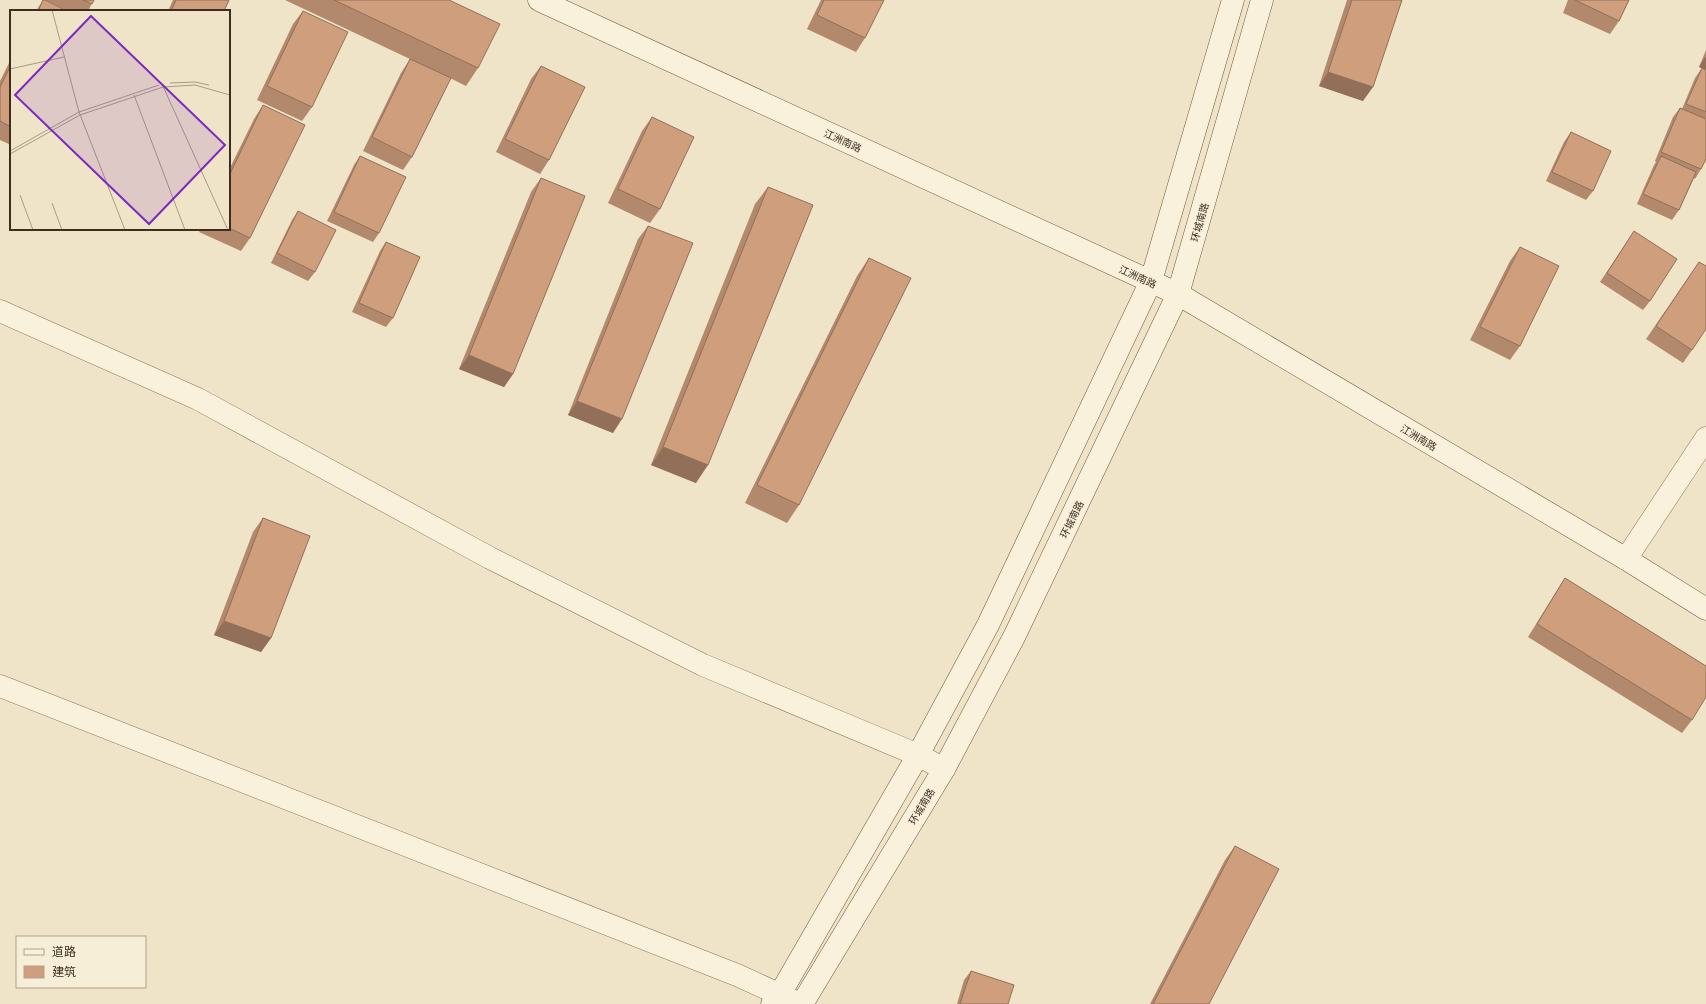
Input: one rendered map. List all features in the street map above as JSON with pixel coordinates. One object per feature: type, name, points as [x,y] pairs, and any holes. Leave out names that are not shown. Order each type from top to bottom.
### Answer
[{"type":"main road","name":"江洲南路","points":[[539,0],[1178,294],[1626,559],[1706,609]]},
{"type":"main road","points":[[776,999],[918,755],[988,626],[1150,282],[1233,0]]},
{"type":"main road","name":"环城南路","points":[[801,1004],[944,769],[1014,637],[1178,294],[1262,0]]},
{"type":"main road","points":[[0,311],[198,399],[490,558],[703,665],[918,755],[944,769]]},
{"type":"main road","points":[[1626,559],[1706,438]]},
{"type":"main road","points":[[0,686],[737,975],[776,999],[801,1004]]},
{"type":"building","points":[[43,0],[45,0],[65,10],[38,10]]},
{"type":"building","points":[[83,0],[94,0],[92,4]]},
{"type":"building","points":[[176,0],[229,0],[224,10],[171,10]]},
{"type":"building","points":[[334,0],[449,0],[500,24],[478,68]]},
{"type":"building","points":[[824,0],[884,0],[865,38],[817,15]]},
{"type":"building","points":[[1352,0],[1402,0],[1373,87],[1328,72]]},
{"type":"building","points":[[1575,0],[1629,0],[1619,21]]},
{"type":"building","points":[[303,11],[348,32],[312,107],[267,86]]},
{"type":"building","points":[[410,59],[451,78],[412,157],[372,137]]},
{"type":"building","points":[[541,66],[585,87],[549,160],[505,139]]},
{"type":"building","points":[[10,67],[10,126],[0,121],[0,87]]},
{"type":"building","points":[[1702,68],[1706,70],[1706,112],[1686,104]]},
{"type":"building","points":[[263,105],[305,125],[250,238],[230,228],[230,174]]},
{"type":"building","points":[[1680,108],[1706,119],[1706,159],[1701,169],[1661,152]]},
{"type":"building","points":[[652,117],[694,137],[660,209],[618,189]]},
{"type":"building","points":[[1571,132],[1611,151],[1593,191],[1552,172]]},
{"type":"building","points":[[360,156],[406,177],[379,233],[334,212]]},
{"type":"building","points":[[1661,156],[1696,172],[1679,210],[1643,194]]},
{"type":"building","points":[[541,178],[585,196],[513,374],[469,355]]},
{"type":"building","points":[[768,187],[813,205],[708,465],[663,447]]},
{"type":"building","points":[[298,211],[336,230],[315,272],[277,253]]},
{"type":"building","points":[[648,226],[693,243],[622,419],[577,401]]},
{"type":"building","points":[[1634,231],[1677,259],[1650,301],[1607,273]]},
{"type":"building","points":[[386,242],[420,257],[393,318],[359,303]]},
{"type":"building","points":[[1520,247],[1559,266],[1520,346],[1480,327]]},
{"type":"building","points":[[869,258],[911,278],[799,505],[757,485]]},
{"type":"building","points":[[1699,262],[1706,266],[1706,329],[1692,350],[1656,326]]},
{"type":"building","points":[[263,518],[310,536],[271,638],[224,621]]},
{"type":"building","points":[[1565,578],[1706,666],[1706,697],[1692,720],[1537,624]]},
{"type":"building","points":[[1235,846],[1279,869],[1209,1004],[1153,1004]]},
{"type":"building","points":[[971,971],[1014,985],[1008,1004],[960,1004]]}]
